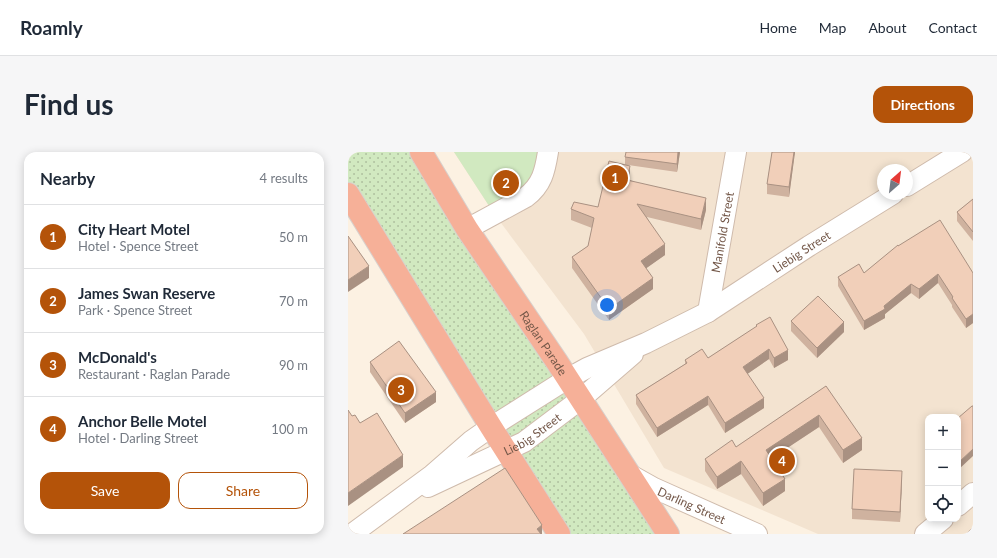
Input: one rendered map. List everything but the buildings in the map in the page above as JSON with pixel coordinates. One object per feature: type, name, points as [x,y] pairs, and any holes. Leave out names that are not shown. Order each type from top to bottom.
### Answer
[{"type":"highway","name":"Raglan Parade","points":[[421,152],[467,229],[581,399],[668,534]]},
{"type":"highway","points":[[348,194],[491,427],[559,534]]},
{"type":"street","points":[[467,229],[533,192],[544,174],[548,152]]},
{"type":"street","name":"Manifold Street","points":[[708,312],[736,152]]},
{"type":"street","points":[[913,182],[962,152]]},
{"type":"street","name":"Liebig Street","points":[[352,534],[432,475],[471,441],[567,379],[587,368],[646,343],[708,312],[883,200]]},
{"type":"street","name":"Liebig Street","points":[[402,498],[440,482],[524,442],[581,399],[646,343]]},
{"type":"street","name":"Darling Street","points":[[629,474],[654,488],[757,534]]},
{"type":"street","points":[[961,504],[973,494]]},
{"type":"street","points":[[925,534],[939,522]]},
{"type":"shaded area","points":[[454,152],[973,152],[973,534],[818,534],[664,468],[584,334],[495,215]]},
{"type":"green space","points":[[348,152],[421,152],[668,534],[559,534],[348,194]]},
{"type":"green space","points":[[454,152],[544,152],[544,174],[493,212]]},
{"type":"place","name":"City Heart Motel","points":[[615,178]]},
{"type":"place","name":"James Swan Reserve","points":[[506,183]]},
{"type":"place","name":"McDonald's","points":[[401,390]]},
{"type":"place","name":"Anchor Belle Motel","points":[[782,461]]}]
